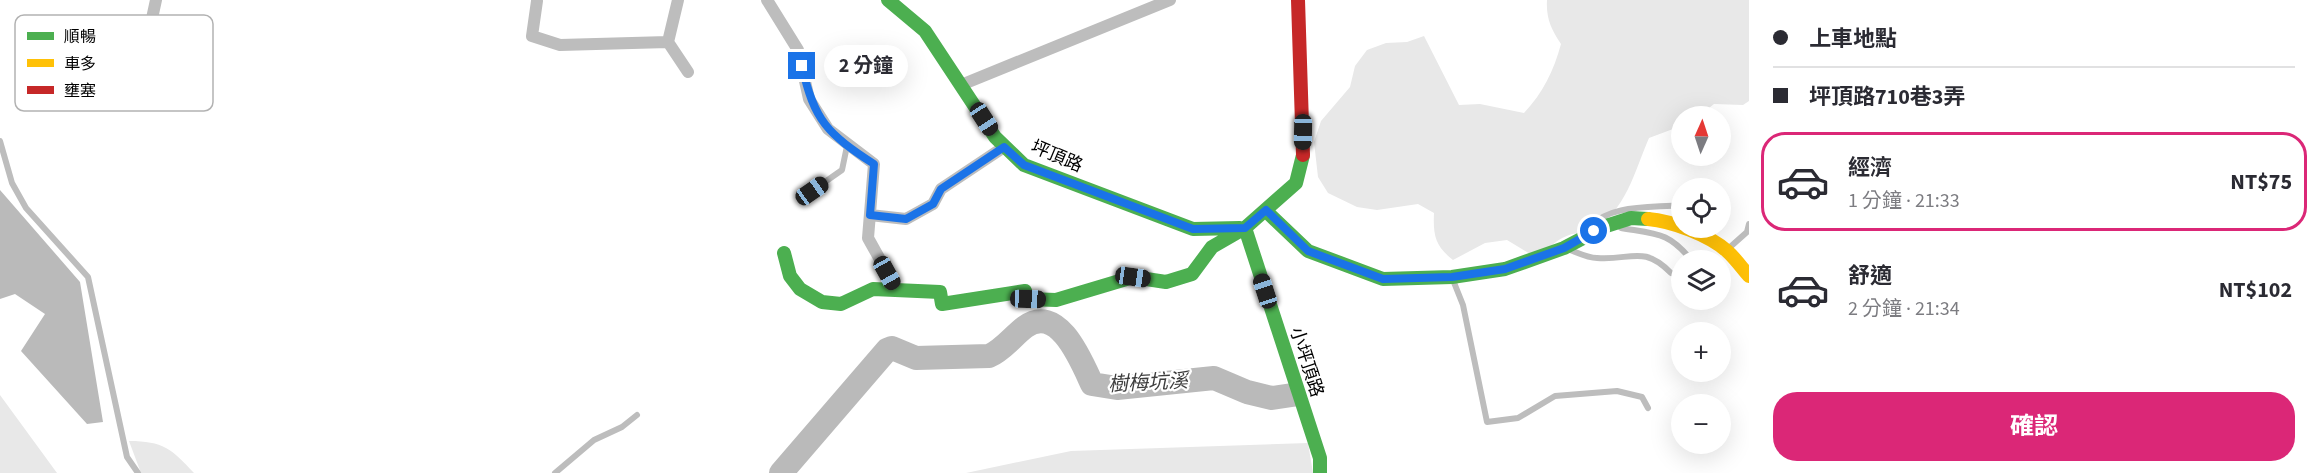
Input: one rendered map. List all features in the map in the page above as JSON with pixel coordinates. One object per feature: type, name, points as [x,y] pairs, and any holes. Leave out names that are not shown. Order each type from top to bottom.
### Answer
[{"type":"street","points":[[153,15],[156,0]]},
{"type":"street","points":[[678,0],[668,42],[688,72]]},
{"type":"street","points":[[767,0],[798,50],[809,99],[828,129],[847,147],[874,164],[868,238],[897,290]]},
{"type":"street","name":"坪頂路","points":[[888,0],[925,31],[1004,147],[1024,165],[1193,229],[1245,228]]},
{"type":"street","points":[[961,85],[1170,0]]},
{"type":"street","points":[[784,253],[790,276],[800,289],[822,302],[841,304],[873,289],[940,292],[942,304],[1024,291],[1028,299],[1056,300],[1133,277],[1166,282],[1192,274],[1212,247],[1245,228],[1296,183],[1303,156],[1298,0]]},
{"type":"street","points":[[537,1],[532,36],[560,45],[668,42]]},
{"type":"street","points":[[870,215],[906,219],[933,204],[941,189],[1004,147]]},
{"type":"street","points":[[1266,210],[1308,251],[1329,261],[1383,279],[1452,277],[1505,269],[1564,248],[1606,226],[1631,218],[1657,220],[1704,237],[1726,250]]},
{"type":"street","name":"小坪頂路","points":[[1245,228],[1320,458],[1320,473]]},
{"type":"street","points":[[1731,256],[1749,276]]},
{"type":"lane","points":[[0,141],[12,183],[26,208],[88,277],[127,457],[138,473]]},
{"type":"lane","points":[[812,191],[842,170],[847,147]]},
{"type":"lane","points":[[1582,237],[1598,218],[1612,212],[1671,206]]},
{"type":"lane","points":[[1726,250],[1747,232],[1749,224]]},
{"type":"lane","points":[[1606,226],[1659,234],[1682,246],[1685,250]]},
{"type":"lane","points":[[1564,248],[1597,259],[1634,254],[1659,261],[1671,273]]},
{"type":"lane","points":[[1452,277],[1463,305],[1487,422],[1518,418],[1555,396],[1617,391],[1642,397],[1648,408]]},
{"type":"lane","points":[[555,473],[594,440],[622,427],[637,415]]},
{"type":"shaded area","points":[[1547,0],[1749,0],[1749,101],[1743,105],[1671,106],[1671,130],[1649,138],[1628,190],[1613,213],[1590,231],[1562,238],[1537,258],[1507,240],[1485,243],[1453,260],[1442,250],[1436,240],[1434,213],[1418,204],[1377,210],[1357,207],[1328,193],[1318,177],[1314,142],[1321,121],[1350,87],[1355,66],[1367,50],[1386,43],[1407,42],[1424,36],[1459,105],[1480,104],[1524,113],[1547,81],[1561,44],[1554,33],[1547,12]]},
{"type":"shaded area","points":[[0,190],[80,282],[103,422],[87,424],[21,351],[45,314],[15,294],[0,299]]},
{"type":"shaded area","points":[[0,395],[57,473],[0,473]]},
{"type":"shaded area","points":[[129,441],[141,441],[166,448],[194,473],[141,473]]},
{"type":"shaded area","points":[[1308,443],[1313,473],[966,473],[1071,451]]},
{"type":"waterway","name":"樹梅坑溪","points":[[781,473],[887,350],[892,348],[916,358],[989,356],[1025,327],[1037,322],[1048,322],[1058,328],[1067,338],[1092,384],[1117,388],[1214,378],[1247,392],[1272,398],[1292,395]]},
{"type":"traffic: fast","points":[[888,0],[925,31],[995,137],[1024,165],[1193,229],[1240,228]]},
{"type":"traffic: fast","points":[[784,253],[790,276],[800,289],[822,302],[841,304],[873,289],[940,292],[942,304],[1025,291],[1028,299],[1056,300],[1133,277],[1166,282],[1192,274],[1212,247],[1245,228],[1296,183],[1303,155]]},
{"type":"traffic: fast","points":[[1266,211],[1308,251],[1383,279],[1452,277],[1505,269],[1564,248],[1606,226],[1631,218],[1648,219]]},
{"type":"traffic: fast","points":[[1245,228],[1320,458],[1320,473]]},
{"type":"traffic: slow","points":[[1648,219],[1679,226],[1700,234],[1730,254],[1749,276]]},
{"type":"traffic: jam","points":[[1298,0],[1303,155]]},
{"type":"route","points":[[802,66],[809,99],[828,129],[847,147],[874,164],[870,215],[906,219],[933,204],[941,189],[1004,147],[1024,165],[1193,229],[1245,228],[1266,210],[1308,251],[1329,261],[1383,279],[1452,277],[1505,269],[1564,248],[1594,231]]}]
